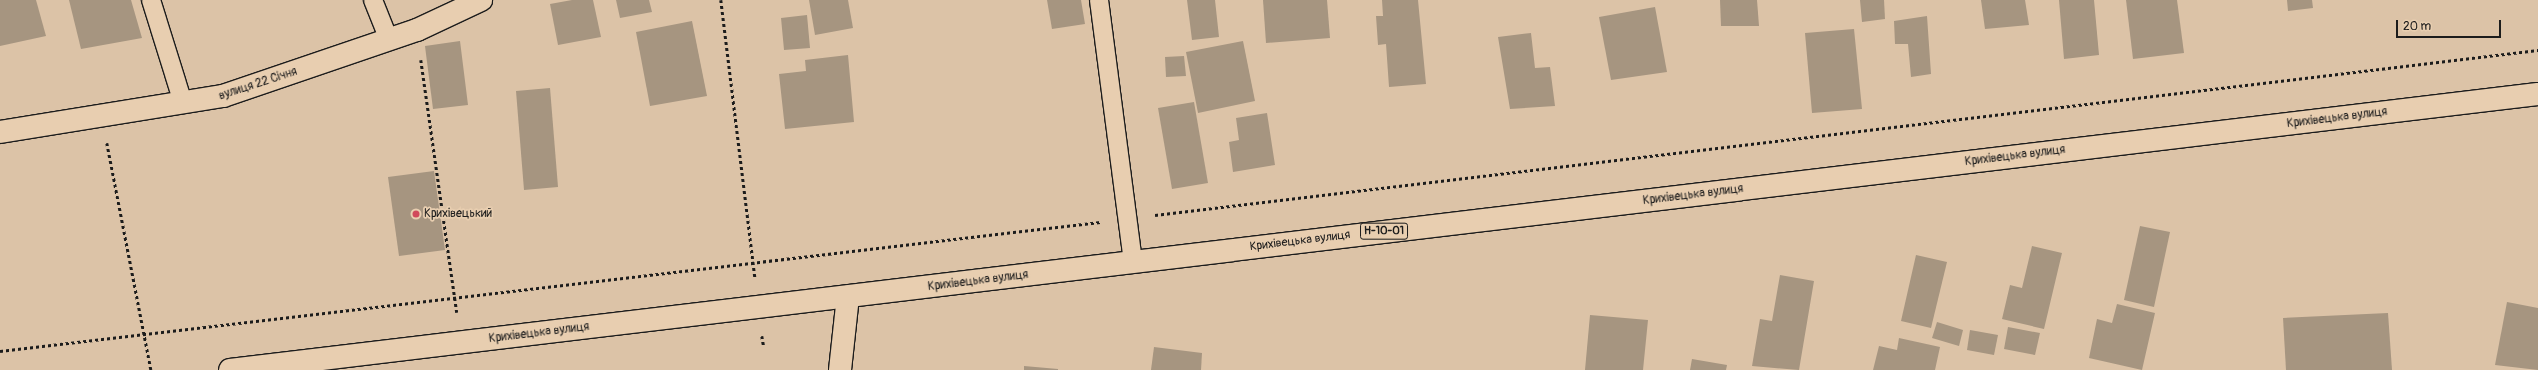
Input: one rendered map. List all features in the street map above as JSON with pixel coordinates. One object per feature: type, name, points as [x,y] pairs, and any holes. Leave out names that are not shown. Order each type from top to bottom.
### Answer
[{"type":"main road","name":"вулиця 22 Січня","points":[[0,132],[223,96],[417,30],[481,0]]},
{"type":"main road","name":"Крихівецька вулиця","points":[[230,370],[461,343],[758,305],[848,296],[2538,94]]},
{"type":"main road","points":[[840,370],[848,296]]},
{"type":"lane","points":[[151,0],[183,103]]},
{"type":"lane","points":[[373,0],[389,40]]},
{"type":"lane","points":[[1099,0],[1133,261]]},
{"type":"path","points":[[721,0],[764,347]]},
{"type":"path","points":[[417,30],[461,343]]},
{"type":"path","points":[[0,351],[454,295],[1128,218],[2538,50]]},
{"type":"path","points":[[102,116],[151,370]]},
{"type":"building","points":[[0,0],[36,0],[46,36],[0,46]]},
{"type":"building","points":[[69,0],[131,0],[142,38],[81,49]]},
{"type":"building","points":[[572,0],[593,0],[601,37],[558,45],[550,4]]},
{"type":"building","points":[[616,0],[649,0],[652,12],[620,18]]},
{"type":"building","points":[[809,0],[848,0],[853,28],[815,35]]},
{"type":"building","points":[[1047,0],[1081,0],[1085,24],[1052,29]]},
{"type":"building","points":[[1187,0],[1215,0],[1219,37],[1192,40]]},
{"type":"building","points":[[1263,0],[1327,0],[1330,38],[1266,43]]},
{"type":"building","points":[[1382,0],[1418,0],[1426,84],[1389,87],[1386,44],[1378,45],[1376,16],[1383,16]]},
{"type":"building","points":[[1720,0],[1757,0],[1759,26],[1721,26]]},
{"type":"building","points":[[1860,0],[1884,0],[1885,19],[1862,22]]},
{"type":"building","points":[[1981,0],[2025,0],[2029,25],[1985,29]]},
{"type":"building","points":[[2059,0],[2094,0],[2099,55],[2064,59]]},
{"type":"building","points":[[2126,0],[2177,0],[2184,53],[2133,59]]},
{"type":"building","points":[[2287,0],[2312,0],[2313,8],[2288,11]]},
{"type":"building","points":[[1655,7],[1667,72],[1611,80],[1599,17]]},
{"type":"building","points":[[807,15],[810,48],[784,50],[781,18]]},
{"type":"building","points":[[1927,16],[1931,74],[1911,77],[1908,44],[1895,44],[1894,21]]},
{"type":"building","points":[[692,21],[707,96],[650,106],[636,32]]},
{"type":"building","points":[[1854,29],[1862,109],[1812,113],[1805,33]]},
{"type":"building","points":[[1531,33],[1535,68],[1550,67],[1555,106],[1510,109],[1498,37]]},
{"type":"building","points":[[460,41],[468,105],[433,109],[425,46]]},
{"type":"building","points":[[1243,41],[1255,101],[1198,113],[1186,52]]},
{"type":"building","points":[[848,55],[854,122],[785,129],[779,74],[806,71],[805,60]]},
{"type":"building","points":[[1184,56],[1186,76],[1166,77],[1165,57]]},
{"type":"building","points":[[550,88],[558,187],[524,190],[516,91]]},
{"type":"building","points":[[1194,102],[1208,183],[1172,189],[1158,108]]},
{"type":"building","points":[[1267,113],[1275,165],[1233,172],[1229,142],[1239,140],[1236,118]]},
{"type":"building","name":"Крихівецький","points":[[434,171],[445,250],[399,256],[388,177]]},
{"type":"building","points":[[2140,226],[2170,232],[2154,307],[2124,300]]},
{"type":"building","points":[[2032,246],[2062,253],[2044,329],[2002,319],[2010,285],[2022,288]]},
{"type":"building","points":[[1916,255],[1947,262],[1931,328],[1901,321]]},
{"type":"building","points":[[1780,275],[1814,281],[1799,370],[1752,366],[1760,319],[1772,321]]},
{"type":"building","points":[[2507,302],[2538,308],[2538,370],[2495,365]]},
{"type":"building","points":[[2117,304],[2155,313],[2142,370],[2089,358],[2097,319],[2112,323]]},
{"type":"building","points":[[2388,313],[2392,370],[2286,370],[2283,318]]},
{"type":"building","points":[[1590,315],[1648,320],[1643,370],[1585,370]]},
{"type":"building","points":[[1937,322],[1963,330],[1959,346],[1932,338]]},
{"type":"building","points":[[2008,327],[2040,333],[2035,355],[2004,349]]},
{"type":"building","points":[[1970,330],[1998,335],[1994,355],[1967,350]]},
{"type":"building","points":[[1899,338],[1940,347],[1935,370],[1873,370],[1879,346],[1897,350]]},
{"type":"building","points":[[1154,347],[1202,353],[1201,370],[1151,370]]},
{"type":"building","points":[[1692,359],[1727,365],[1726,370],[1690,370]]},
{"type":"building","points":[[1024,366],[1058,369],[1058,370],[1024,370]]},
{"type":"place","name":"Крихівецький","points":[[416,214]]}]
